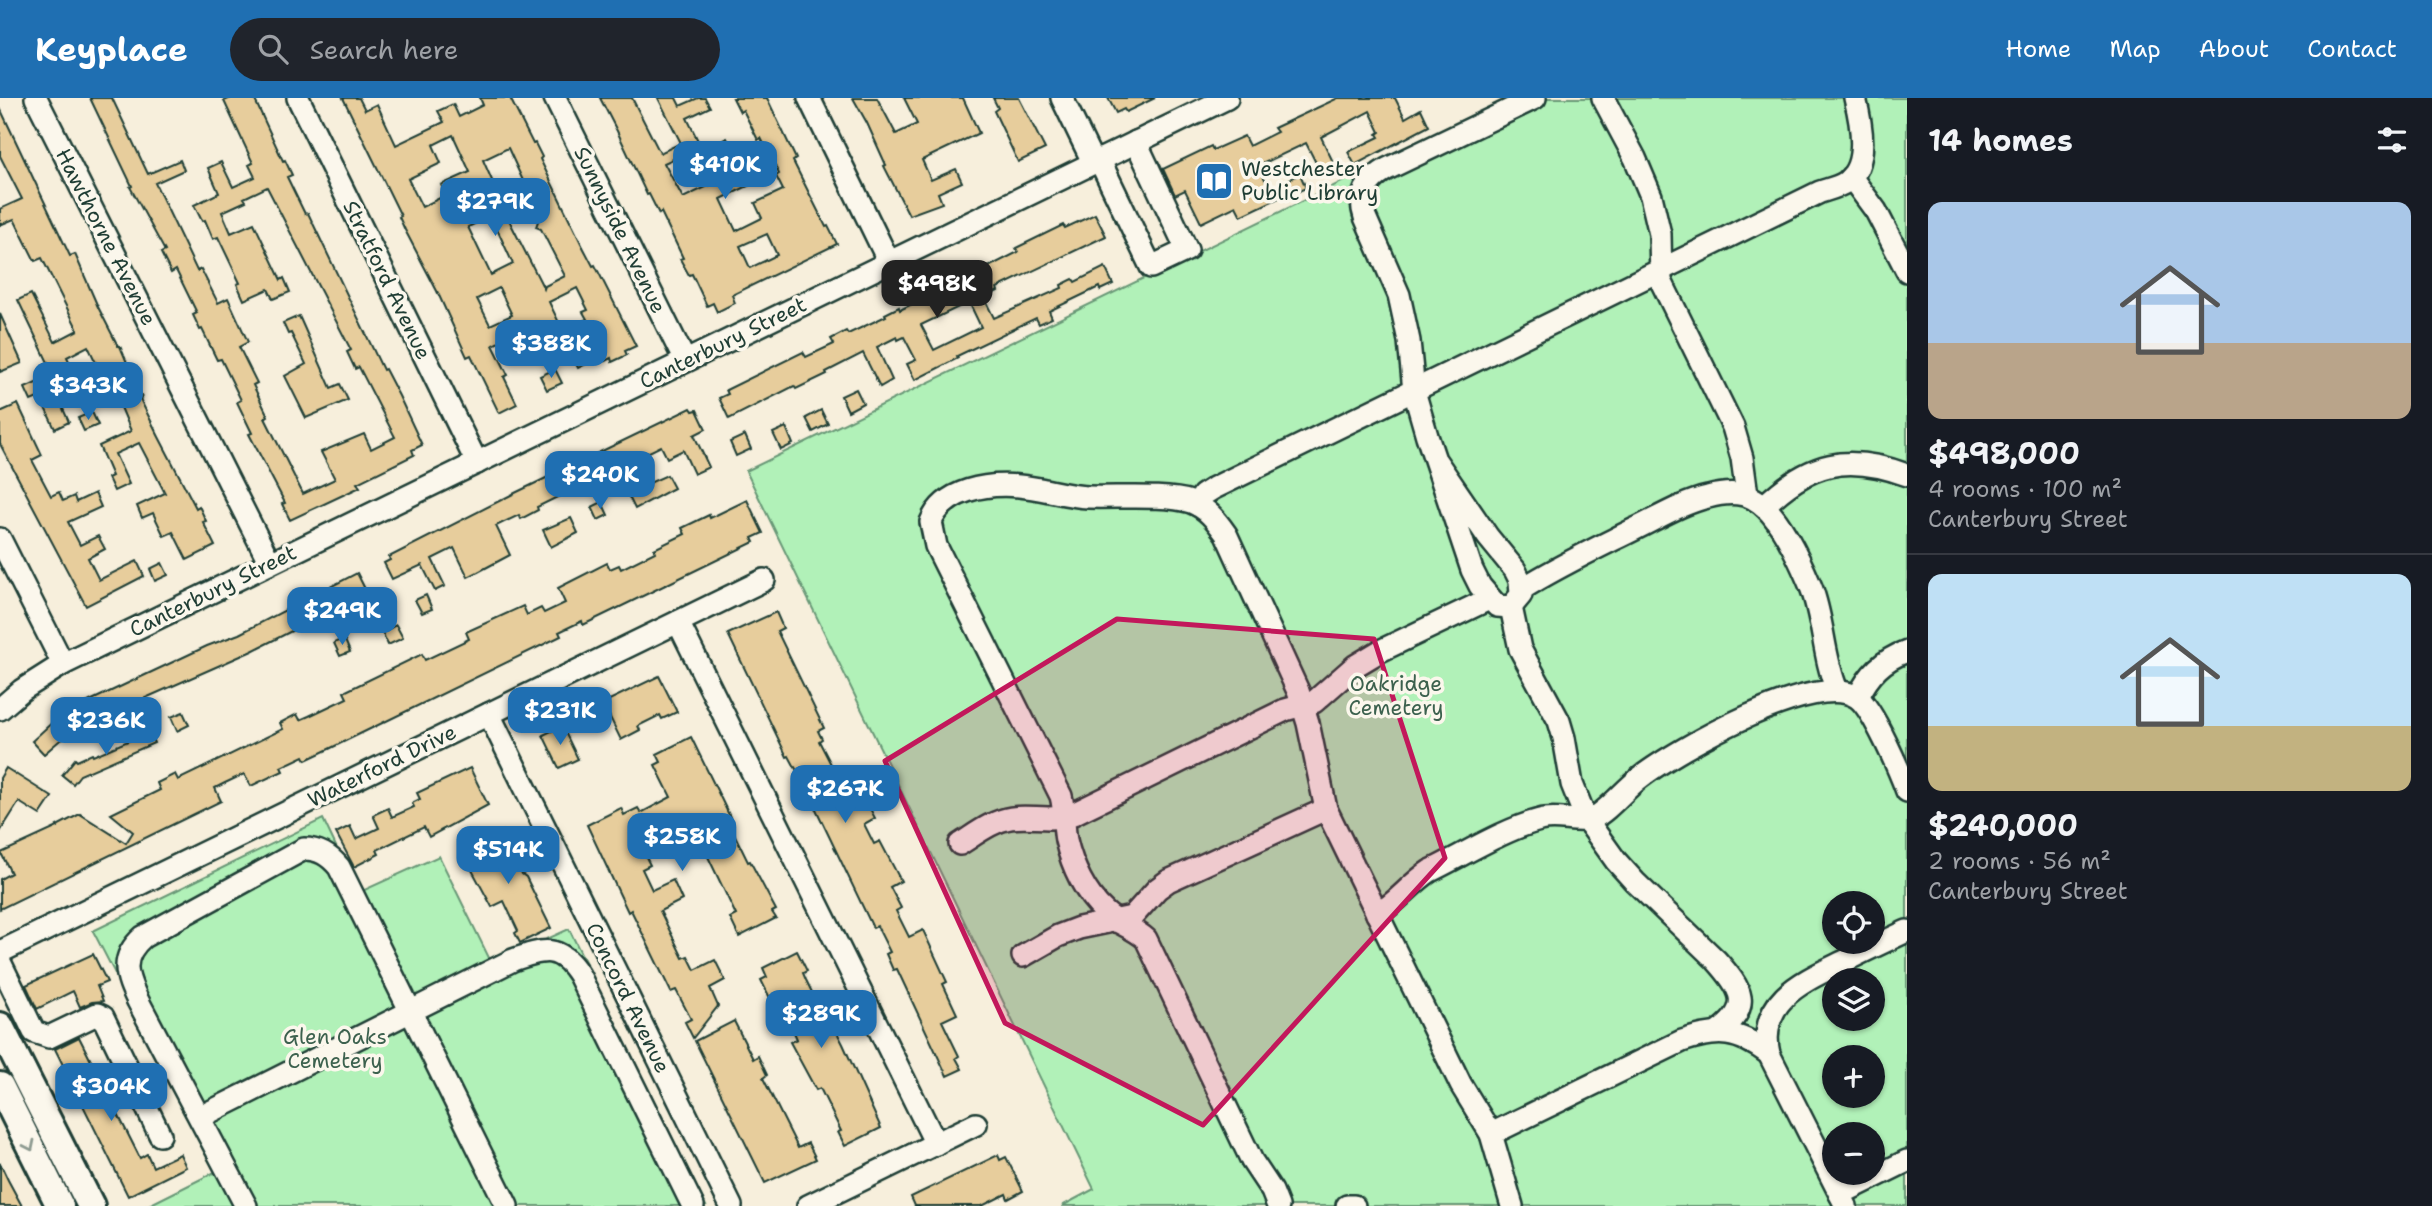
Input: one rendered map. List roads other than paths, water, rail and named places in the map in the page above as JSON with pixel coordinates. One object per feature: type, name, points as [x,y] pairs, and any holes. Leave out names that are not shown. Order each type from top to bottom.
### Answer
[{"type":"main road","points":[[0,1026],[91,1206]]},
{"type":"main road","points":[[0,1087],[60,1206]]},
{"type":"street","name":"Hawthorne Avenue","points":[[36,98],[270,563]]},
{"type":"street","name":"Stratford Avenue","points":[[298,98],[477,463]]},
{"type":"street","name":"Sunnyside Avenue","points":[[555,98],[685,361]]},
{"type":"street","points":[[809,98],[889,262]]},
{"type":"street","points":[[1062,98],[1151,267],[1187,250],[1136,142]]},
{"type":"street","name":"Canterbury Street","points":[[0,709],[22,690],[63,664],[1227,98]]},
{"type":"street","points":[[1535,98],[1376,175],[1364,190],[1362,207],[1399,295],[1409,341],[1415,391],[1472,570],[1489,599],[1497,606],[1516,598],[1556,568],[1695,500],[1720,494],[1755,501],[1821,467],[1835,465],[1881,467],[1907,475]]},
{"type":"street","points":[[1603,98],[1651,196],[1660,234],[1659,271],[1665,294],[1738,440],[1745,474],[1755,501],[1782,530],[1810,585],[1820,619],[1827,660],[1847,694]]},
{"type":"street","points":[[1198,505],[1203,495],[1214,488],[1820,192],[1845,183],[1857,170],[1861,148],[1860,116],[1855,98]]},
{"type":"street","points":[[1851,177],[1875,211],[1907,271]]},
{"type":"street","points":[[1436,461],[1488,537],[1515,570],[1520,649],[1559,721],[1572,784],[1586,819],[1616,861],[1716,960],[1746,1001],[1763,1007],[1772,1006],[1782,999]]},
{"type":"street","points":[[1278,1206],[1272,1191],[1252,1161],[1146,939],[1135,929],[1102,910],[1080,879],[1066,839],[1064,807],[1055,784],[936,546],[931,522],[934,512],[941,504],[963,492],[998,485],[1021,486],[1080,497],[1174,499],[1198,505],[1217,520],[1226,534],[1303,705],[1326,809],[1461,1085],[1492,1134],[1512,1206]]},
{"type":"street","points":[[0,539],[63,664]]},
{"type":"street","name":"Waterford Drive","points":[[0,952],[764,580]]},
{"type":"street","points":[[960,844],[993,823],[1010,818],[1064,817],[1285,710],[1314,702],[1355,666],[1380,651],[1489,599]]},
{"type":"street","points":[[678,622],[936,1144]]},
{"type":"street","points":[[1847,694],[1881,664],[1907,651]]},
{"type":"street","points":[[1377,914],[1430,871],[1514,830],[1544,819],[1593,817],[1620,793],[1664,761],[1722,728],[1786,701],[1815,693],[1847,694],[1864,703],[1881,733],[1907,791]]},
{"type":"street","name":"Concord Avenue","points":[[489,714],[731,1206]]},
{"type":"street","points":[[1023,956],[1058,936],[1079,928],[1132,917],[1157,889],[1168,881],[1326,809]]},
{"type":"street","points":[[246,1206],[131,986],[127,974],[128,957],[135,944],[143,937],[304,849],[320,851],[333,859],[339,867],[507,1206]]},
{"type":"street","points":[[1907,931],[1794,987],[1773,1010],[1767,1032],[1769,1054],[1843,1200],[1907,1161]]},
{"type":"street","points":[[200,1117],[513,960],[543,951],[560,953],[579,975],[693,1206]]},
{"type":"street","points":[[0,962],[34,1032],[48,1037],[97,1014],[103,1017],[160,1135]]},
{"type":"street","points":[[1717,1033],[1739,1013],[1740,992]]},
{"type":"street","points":[[1492,1134],[1682,1041],[1729,1032],[1769,1054]]},
{"type":"street","points":[[0,1087],[25,1076]]},
{"type":"street","points":[[808,1206],[976,1124]]},
{"type":"street","points":[[1347,1206],[1354,1206]]},
{"type":"place","name":"Westchester Public Library","points":[[1214,181]]},
{"type":"park label","name":"Oakridge Cemetery","points":[[1396,696]]},
{"type":"park label","name":"Glen Oaks Cemetery","points":[[335,1049]]}]
